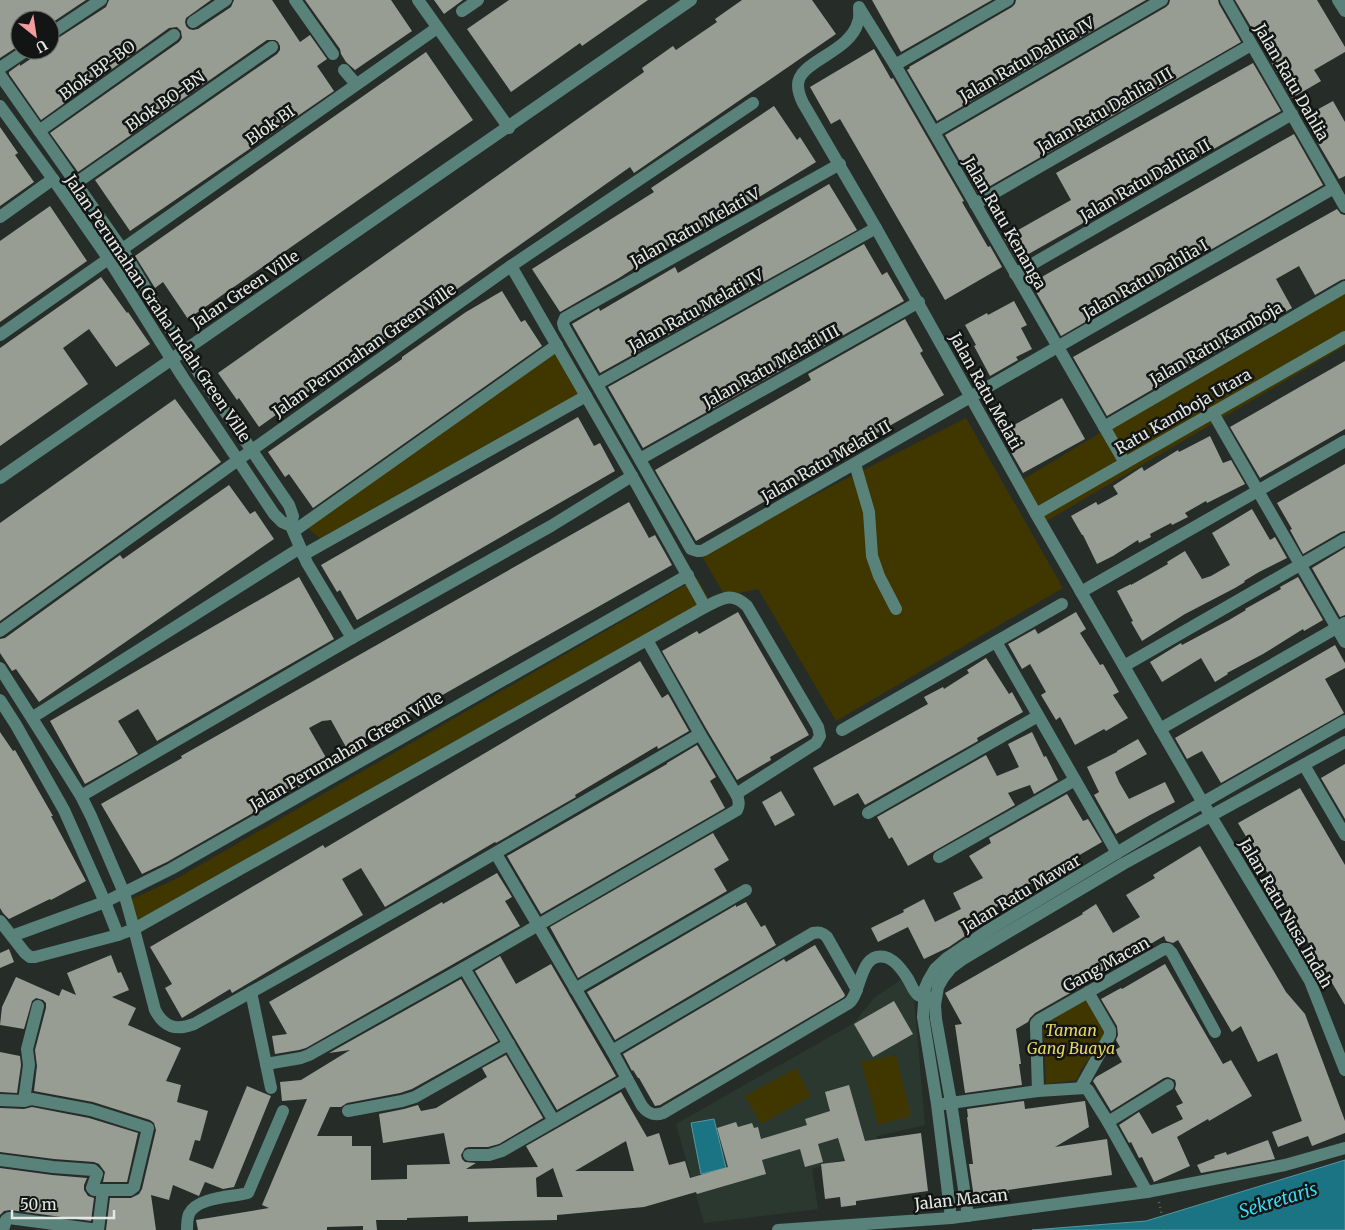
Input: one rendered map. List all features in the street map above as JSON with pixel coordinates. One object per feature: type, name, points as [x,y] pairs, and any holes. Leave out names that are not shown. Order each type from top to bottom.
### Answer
[{"type":"street","points":[[60,27],[101,0]]},
{"type":"street","points":[[193,22],[226,0]]},
{"type":"street","points":[[295,0],[333,54]]},
{"type":"street","points":[[418,0],[509,128]]},
{"type":"street","points":[[462,12],[478,0]]},
{"type":"street","name":"Jalan Green Ville","points":[[0,478],[171,358],[509,128],[691,0]]},
{"type":"street","points":[[895,65],[1008,0]]},
{"type":"street","name":"Jalan Ratu Dahlia IV","points":[[934,132],[1162,0]]},
{"type":"street","name":"Jalan Ratu Dahlia","points":[[1226,0],[1345,207]]},
{"type":"street","points":[[1338,0],[1345,11]]},
{"type":"street","name":"Jalan Ratu Kenanga","points":[[857,3],[895,65],[1125,463]]},
{"type":"street","name":"Jalan Ratu Melati","points":[[857,3],[859,21],[855,31],[841,46],[808,67],[798,83],[799,94],[1036,514],[1203,803]]},
{"type":"street","name":"Blok BI","points":[[0,334],[437,28]]},
{"type":"street","name":"Blok BP-BO","points":[[39,131],[174,35]]},
{"type":"street","name":"Jalan Ratu Dahlia III","points":[[975,204],[1251,45]]},
{"type":"street","name":"Blok BO-BN","points":[[76,183],[272,46]]},
{"type":"street","points":[[0,68],[12,60]]},
{"type":"street","points":[[344,70],[356,84]]},
{"type":"street","name":"Jalan Perumahan Graha Indah Green Ville","points":[[0,75],[122,248],[183,351],[289,505],[293,516],[292,528],[302,552],[352,638]]},
{"type":"street","name":"Jalan Perumahan Green Ville","points":[[0,631],[511,266],[753,103]]},
{"type":"street","name":"Jalan Perumahan Graha Indah Green Ville","points":[[0,106],[108,258],[171,358],[274,514],[292,528]]},
{"type":"street","name":"Jalan Ratu Dahlia II","points":[[1016,274],[1292,114]]},
{"type":"street","name":"Jalan Ratu Melati V","points":[[597,384],[564,327],[565,318],[840,164]]},
{"type":"street","points":[[0,217],[53,179]]},
{"type":"street","name":"Jalan Ratu Dahlia I","points":[[971,398],[1334,188]]},
{"type":"street","name":"Jalan Ratu Melati IV","points":[[597,384],[876,228]]},
{"type":"street","points":[[511,266],[705,607]]},
{"type":"street","name":"Jalan Ratu Kamboja","points":[[1104,426],[1345,287]]},
{"type":"street","name":"Jalan Ratu Melati III","points":[[640,459],[918,302]]},
{"type":"street","name":"Ratu Kamboja Utara","points":[[1036,514],[1345,337]]},
{"type":"street","points":[[292,528],[557,344]]},
{"type":"street","points":[[597,384],[640,459]]},
{"type":"street","points":[[32,717],[302,552],[586,396]]},
{"type":"street","name":"Jalan Ratu Melati II","points":[[640,459],[691,549],[697,551],[704,550],[971,398]]},
{"type":"street","points":[[1213,413],[1300,564],[1341,625],[1345,642]]},
{"type":"street","points":[[1081,592],[1345,441]]},
{"type":"street","points":[[855,464],[869,512],[872,556],[879,576],[896,609]]},
{"type":"street","points":[[81,796],[352,638],[551,526],[632,476]]},
{"type":"street","points":[[1124,666],[1345,539]]},
{"type":"street","name":"Jalan Perumahan Green Ville","points":[[12,936],[105,902],[172,869],[688,575]]},
{"type":"street","points":[[0,921],[30,957],[126,932],[705,607],[725,598],[733,597],[741,600],[747,606],[818,727],[820,736],[816,743],[736,794]]},
{"type":"street","points":[[842,730],[1062,604]]},
{"type":"street","points":[[1160,729],[1341,625]]},
{"type":"street","points":[[266,1064],[309,1055],[737,810],[739,800],[736,794],[647,640]]},
{"type":"street","points":[[996,642],[1116,853]]},
{"type":"street","points":[[0,668],[81,796],[91,816],[124,893],[126,932]]},
{"type":"street","points":[[0,700],[64,810],[105,902],[126,932],[155,1010],[160,1019],[176,1028],[194,1024],[252,992],[496,854],[700,734]]},
{"type":"street","points":[[868,813],[1038,716]]},
{"type":"street","name":"Jalan Ratu Mawar","points":[[968,1216],[951,1102],[936,1019],[929,998],[928,981],[936,969],[947,958],[987,931],[1116,853],[1345,721]]},
{"type":"street","name":"Jalan Ratu Mawar","points":[[951,1218],[937,1104],[923,1017],[929,998],[951,968],[1123,864],[1345,742]]},
{"type":"street","points":[[1304,765],[1345,835]]},
{"type":"street","points":[[939,857],[1075,780]]},
{"type":"street","name":"Jalan Ratu Nusa Indah","points":[[1203,803],[1310,981],[1345,1070]]},
{"type":"street","points":[[496,854],[646,1111],[651,1114],[663,1113],[849,1003],[853,1000],[868,962],[877,958],[885,957],[893,962],[902,970],[916,993],[919,996],[929,998]]},
{"type":"street","points":[[575,989],[746,890]]},
{"type":"street","points":[[612,1051],[813,933],[819,932],[827,937],[857,990]]},
{"type":"street","name":"Gang Macan","points":[[1038,1091],[1036,1023],[1164,949],[1172,952],[1215,1032]]},
{"type":"street","points":[[464,968],[554,1121]]},
{"type":"street","points":[[252,992],[271,1088]]},
{"type":"street","points":[[1081,1087],[1110,1036],[1110,1030],[1088,992]]},
{"type":"street","points":[[24,1101],[29,1065],[27,1053],[38,1006]]},
{"type":"street","points":[[348,1111],[415,1097],[508,1044]]},
{"type":"street","points":[[470,1155],[489,1155],[502,1150],[627,1079]]},
{"type":"street","points":[[1108,1122],[1168,1085]]},
{"type":"street","points":[[937,1104],[1081,1087],[1088,1090],[1147,1192]]},
{"type":"street","points":[[0,1100],[24,1101],[32,1099],[91,1110],[148,1128],[134,1187],[130,1190],[94,1190],[92,1188],[97,1174],[93,1170],[0,1160]]},
{"type":"street","points":[[187,1230],[187,1219],[195,1206],[202,1202],[248,1193],[283,1111]]},
{"type":"street","name":"Jalan Macan","points":[[778,1230],[951,1218],[1147,1192],[1285,1165],[1345,1148]]},
{"type":"street","points":[[1,1230],[9,1218],[98,1230],[103,1190]]},
{"type":"path","points":[[1159,1199],[1165,1230]]},
{"type":"shaded area","points":[[902,979],[913,988],[925,1125],[877,1136],[876,1149],[812,1169],[818,1209],[704,1223],[676,1124],[854,1023],[874,998]]},
{"type":"green space","points":[[1345,286],[1345,346],[1038,526],[1015,484]]},
{"type":"green space","points":[[554,351],[580,397],[325,543],[303,524]]},
{"type":"green space","points":[[966,418],[1063,588],[836,721],[758,589],[725,596],[700,553]]},
{"type":"green space","points":[[697,578],[711,603],[129,928],[123,903],[176,879]]},
{"type":"green space","name":"Taman Gang Buaya","points":[[1086,997],[1106,1032],[1104,1037],[1081,1070],[1077,1080],[1046,1084],[1043,1024]]},
{"type":"green space","points":[[896,1055],[911,1116],[878,1125],[861,1062]]},
{"type":"green space","points":[[796,1068],[811,1096],[761,1124],[745,1096]]},
{"type":"water","points":[[714,1119],[726,1168],[701,1174],[691,1123]]},
{"type":"water","name":"Sekretaris","points":[[1345,1160],[1345,1230],[1032,1230],[1146,1221]]},
{"type":"building","points":[[0,0],[86,0],[60,17],[60,10],[10,10],[10,52],[0,58]]},
{"type":"building","points":[[109,0],[211,0],[186,18],[186,26],[193,30],[198,29],[231,7],[234,0],[272,0],[300,42],[310,35],[327,59],[317,66],[334,91],[130,231],[95,180],[277,54],[280,46],[275,40],[267,40],[78,172],[50,133],[179,42],[182,38],[181,31],[177,27],[169,28],[41,120],[9,72],[29,60],[60,60],[60,37],[106,7]]},
{"type":"building","points":[[305,0],[391,0],[412,31],[355,70],[346,62],[340,49]]},
{"type":"building","points":[[434,0],[463,0],[444,14]]},
{"type":"building","points":[[509,0],[648,0],[582,46],[580,43],[511,92],[467,29]]},
{"type":"building","points":[[742,0],[812,0],[836,34],[634,173],[630,167],[259,427],[239,398],[237,400],[218,373],[644,72],[642,68],[673,46],[676,50],[717,22],[715,19]]},
{"type":"building","points":[[872,0],[992,0],[901,52]]},
{"type":"building","points":[[1016,0],[1146,0],[937,121],[907,70],[909,67],[1012,7]]},
{"type":"building","points":[[1170,0],[1218,0],[1241,42],[978,193],[945,135],[1166,7]]},
{"type":"building","points":[[1235,0],[1317,0],[1345,47],[1345,52],[1314,70],[1321,81],[1292,98],[1267,55],[1271,53],[1261,35],[1257,37]]},
{"type":"building","points":[[874,49],[891,79],[893,78],[964,201],[962,202],[988,247],[990,246],[1002,267],[945,300],[840,119],[831,124],[810,87]]},
{"type":"building","points":[[426,52],[473,120],[188,319],[163,282],[155,288],[135,256]]},
{"type":"building","points":[[1253,63],[1281,111],[1018,260],[1016,259],[1004,238],[1071,200],[1056,173]]},
{"type":"building","points":[[1333,101],[1345,122],[1345,176],[1339,179],[1304,117]]},
{"type":"building","points":[[774,106],[797,140],[800,137],[816,162],[709,228],[683,242],[681,238],[619,278],[560,312],[532,269],[654,192],[651,188]]},
{"type":"building","points":[[0,127],[18,153],[15,155],[34,182],[0,206]]},
{"type":"building","points":[[1294,134],[1323,185],[1061,336],[1031,283]]},
{"type":"building","points":[[829,184],[857,230],[600,373],[572,324],[599,308],[600,311],[675,267],[678,273]]},
{"type":"building","points":[[50,206],[87,261],[0,322],[0,241]]},
{"type":"building","points":[[1337,209],[1341,214],[1345,215],[1345,279],[1315,295],[1299,266],[1276,279],[1292,308],[1107,416],[1073,357]]},
{"type":"building","points":[[864,244],[882,275],[887,272],[904,301],[643,448],[608,387]]},
{"type":"building","points":[[101,277],[150,344],[116,367],[89,329],[63,348],[88,384],[0,446],[0,348]]},
{"type":"building","points":[[502,291],[521,322],[525,320],[542,346],[313,508],[289,474],[285,477],[268,452],[466,312]]},
{"type":"building","points":[[1014,301],[1027,325],[1021,328],[1032,349],[1016,357],[1018,360],[990,376],[965,325]]},
{"type":"building","points":[[905,319],[923,351],[920,353],[944,395],[810,471],[812,474],[696,541],[655,470],[811,380],[808,374]]},
{"type":"building","points":[[1345,361],[1345,429],[1260,478],[1230,427]]},
{"type":"building","points":[[1062,398],[1085,439],[1023,473],[1000,433]]},
{"type":"building","points":[[175,399],[221,462],[0,621],[0,523]]},
{"type":"building","points":[[578,417],[594,446],[600,443],[615,471],[357,620],[340,590],[337,592],[321,565]]},
{"type":"building","points":[[1210,436],[1223,463],[1231,460],[1245,484],[1207,503],[1206,501],[1185,513],[1188,517],[1150,534],[1151,537],[1139,543],[1138,540],[1097,564],[1083,535],[1071,516],[1096,502],[1098,505],[1118,494],[1113,486],[1142,467],[1144,471],[1178,450],[1179,452]]},
{"type":"building","points":[[1345,464],[1345,531],[1303,554],[1290,530],[1292,529],[1277,503]]},
{"type":"building","points":[[229,485],[250,514],[255,511],[274,539],[39,702],[16,669],[12,671],[0,653],[0,639],[5,638],[120,555],[123,559]]},
{"type":"building","points":[[629,502],[649,538],[655,535],[672,565],[347,749],[331,720],[322,721],[309,728],[332,768],[167,862],[142,874],[101,804],[182,758],[181,756]]},
{"type":"building","points":[[1252,509],[1270,540],[1275,537],[1287,558],[1185,614],[1142,641],[1117,591],[1168,564],[1167,562],[1185,551],[1202,579],[1230,565],[1212,533]]},
{"type":"building","points":[[1345,548],[1345,615],[1340,617],[1312,568]]},
{"type":"building","points":[[299,577],[334,639],[157,741],[138,709],[118,721],[138,754],[85,784],[50,721]]},
{"type":"building","points":[[1298,577],[1323,620],[1304,631],[1303,629],[1263,654],[1227,673],[1215,682],[1201,658],[1162,682],[1150,662],[1181,643],[1182,645],[1229,620]]},
{"type":"building","points":[[738,612],[809,735],[770,757],[771,760],[737,780],[662,651],[697,631],[699,634]]},
{"type":"building","points":[[1076,612],[1086,629],[1080,633],[1100,665],[1103,664],[1119,692],[1113,695],[1128,718],[1106,731],[1104,729],[1075,745],[1060,717],[1056,720],[1041,695],[1046,692],[1030,664],[1022,669],[1008,644],[1035,629],[1038,634]]},
{"type":"building","points":[[1335,645],[1345,663],[1345,668],[1325,679],[1344,713],[1221,783],[1202,751],[1187,759],[1175,738]]},
{"type":"building","points":[[986,658],[1009,694],[1012,692],[1023,712],[977,738],[978,741],[865,805],[858,793],[834,806],[813,768],[928,704],[924,697],[943,687],[944,689],[969,673],[967,670]]},
{"type":"building","points":[[640,661],[662,698],[668,694],[689,731],[658,749],[657,746],[575,795],[576,797],[385,907],[361,868],[342,879],[363,915],[232,993],[230,989],[182,1018],[165,988],[172,984],[150,947],[323,845],[325,848]]},
{"type":"building","points":[[0,732],[13,751],[15,750],[53,816],[51,816],[86,881],[51,900],[9,919],[0,908]]},
{"type":"building","points":[[1032,732],[1058,780],[1034,794],[1030,785],[1008,793],[1015,805],[908,866],[892,837],[889,839],[877,817],[986,755],[997,776],[1019,767],[1008,744]]},
{"type":"building","points":[[1138,739],[1147,754],[1115,772],[1119,782],[1129,799],[1165,782],[1175,802],[1116,834],[1094,795],[1099,792],[1087,767]]},
{"type":"building","points":[[697,745],[716,777],[710,781],[725,808],[541,914],[507,856]]},
{"type":"building","points":[[1345,764],[1345,819],[1321,778]]},
{"type":"building","points":[[1300,788],[1345,865],[1345,1005],[1238,823]]},
{"type":"building","points":[[781,791],[795,815],[775,826],[762,802]]},
{"type":"building","points":[[1067,794],[1083,821],[1088,819],[1102,842],[1026,886],[1030,892],[960,925],[965,936],[949,947],[924,959],[908,927],[878,942],[871,928],[904,912],[903,910],[924,899],[935,922],[961,909],[953,893],[983,878],[969,856],[991,843],[989,838]]},
{"type":"building","points":[[713,833],[729,860],[714,869],[727,891],[578,978],[550,927]]},
{"type":"building","points":[[1200,846],[1286,992],[1305,1014],[1345,1121],[1345,1133],[1312,1146],[1308,1136],[1278,1147],[1272,1132],[1302,1121],[1277,1053],[1258,1062],[1241,1026],[1232,1032],[1178,940],[1173,943],[1166,941],[1164,936],[1035,1013],[1028,1022],[1016,1029],[1022,1085],[965,1093],[955,1025],[962,1024],[945,993],[1083,914],[1096,904],[1113,933],[1140,917],[1126,895],[1155,878],[1153,875]]},
{"type":"building","points":[[497,873],[512,897],[505,901],[520,926],[306,1048],[275,1054],[272,1036],[287,1034],[269,1002],[442,902],[443,904]]},
{"type":"building","points":[[746,902],[761,927],[765,925],[776,945],[615,1040],[587,992],[736,905],[736,907]]},
{"type":"building","points":[[815,945],[845,995],[844,997],[660,1105],[655,1106],[623,1054],[784,959],[786,962]]},
{"type":"building","points":[[9,949],[14,962],[0,968],[0,953]]},
{"type":"building","points":[[111,955],[118,973],[121,972],[129,990],[112,997],[136,1008],[128,1025],[181,1048],[166,1081],[181,1085],[177,1102],[208,1111],[200,1141],[195,1140],[189,1160],[213,1169],[247,1086],[271,1096],[234,1187],[223,1189],[205,1182],[199,1196],[173,1185],[169,1200],[151,1195],[156,1230],[106,1230],[110,1198],[131,1198],[139,1194],[142,1189],[156,1130],[154,1123],[150,1120],[93,1102],[34,1091],[37,1066],[35,1050],[46,1008],[46,1003],[43,1000],[36,998],[32,1001],[24,1029],[0,1025],[2,1007],[16,977],[59,996],[62,989],[76,995],[67,973]]},
{"type":"building","points":[[500,956],[516,984],[551,964],[616,1076],[557,1110],[475,971]]},
{"type":"building","points":[[1165,964],[1223,1064],[1231,1060],[1252,1096],[1177,1137],[1190,1166],[1154,1182],[1142,1157],[1139,1158],[1119,1125],[1139,1112],[1152,1134],[1183,1119],[1176,1106],[1183,1103],[1175,1089],[1175,1080],[1168,1077],[1164,1078],[1111,1111],[1093,1081],[1096,1077],[1122,1062],[1115,1050],[1120,1047],[1116,1040],[1118,1035],[1117,1026],[1101,999]]},
{"type":"building","points":[[461,979],[498,1041],[412,1089],[347,1103],[341,1107],[330,1107],[317,1136],[352,1136],[352,1146],[371,1146],[371,1180],[407,1179],[407,1165],[450,1164],[444,1133],[383,1143],[379,1114],[418,1105],[421,1111],[436,1108],[487,1077],[482,1068],[506,1055],[543,1118],[499,1144],[488,1147],[465,1148],[461,1155],[462,1159],[465,1162],[476,1163],[466,1169],[538,1167],[526,1146],[621,1092],[647,1137],[659,1133],[669,1165],[685,1161],[690,1178],[728,1167],[717,1128],[736,1122],[738,1127],[752,1123],[754,1128],[758,1127],[761,1139],[807,1125],[805,1119],[830,1111],[825,1092],[849,1085],[865,1141],[921,1133],[928,1191],[856,1201],[856,1205],[841,1207],[840,1197],[825,1199],[821,1164],[845,1161],[838,1138],[818,1144],[823,1162],[805,1167],[800,1149],[762,1160],[766,1174],[644,1207],[557,1215],[557,1220],[468,1222],[468,1216],[376,1220],[377,1230],[363,1230],[363,1226],[327,1227],[327,1230],[198,1230],[196,1220],[269,1208],[262,1205],[307,1099],[282,1101],[280,1082],[301,1080],[350,1050],[329,1053]],"holes":[[[626,1141],[634,1171],[575,1171]],[[553,1168],[563,1197],[537,1197],[536,1178]]]},
{"type":"building","points":[[894,1001],[913,1034],[873,1057],[854,1024]]},
{"type":"building","points":[[0,1052],[20,1056],[21,1065],[17,1093],[0,1092]]},
{"type":"building","points":[[1024,1101],[1025,1109],[1085,1101],[1089,1127],[1055,1147],[1107,1139],[1112,1175],[1008,1190],[1009,1193],[974,1198],[969,1164],[973,1164],[967,1109]]},
{"type":"building","points":[[32,1107],[89,1118],[138,1133],[127,1182],[103,1182],[105,1172],[99,1164],[94,1162],[0,1152],[0,1108],[24,1109]]},
{"type":"building","points":[[1268,1140],[1275,1159],[1201,1173],[1197,1165],[1215,1158],[1214,1156],[1226,1152],[1227,1155]]},
{"type":"building","points":[[0,1168],[87,1178],[84,1190],[88,1196],[94,1198],[91,1221],[10,1210],[4,1211],[0,1215]]}]
